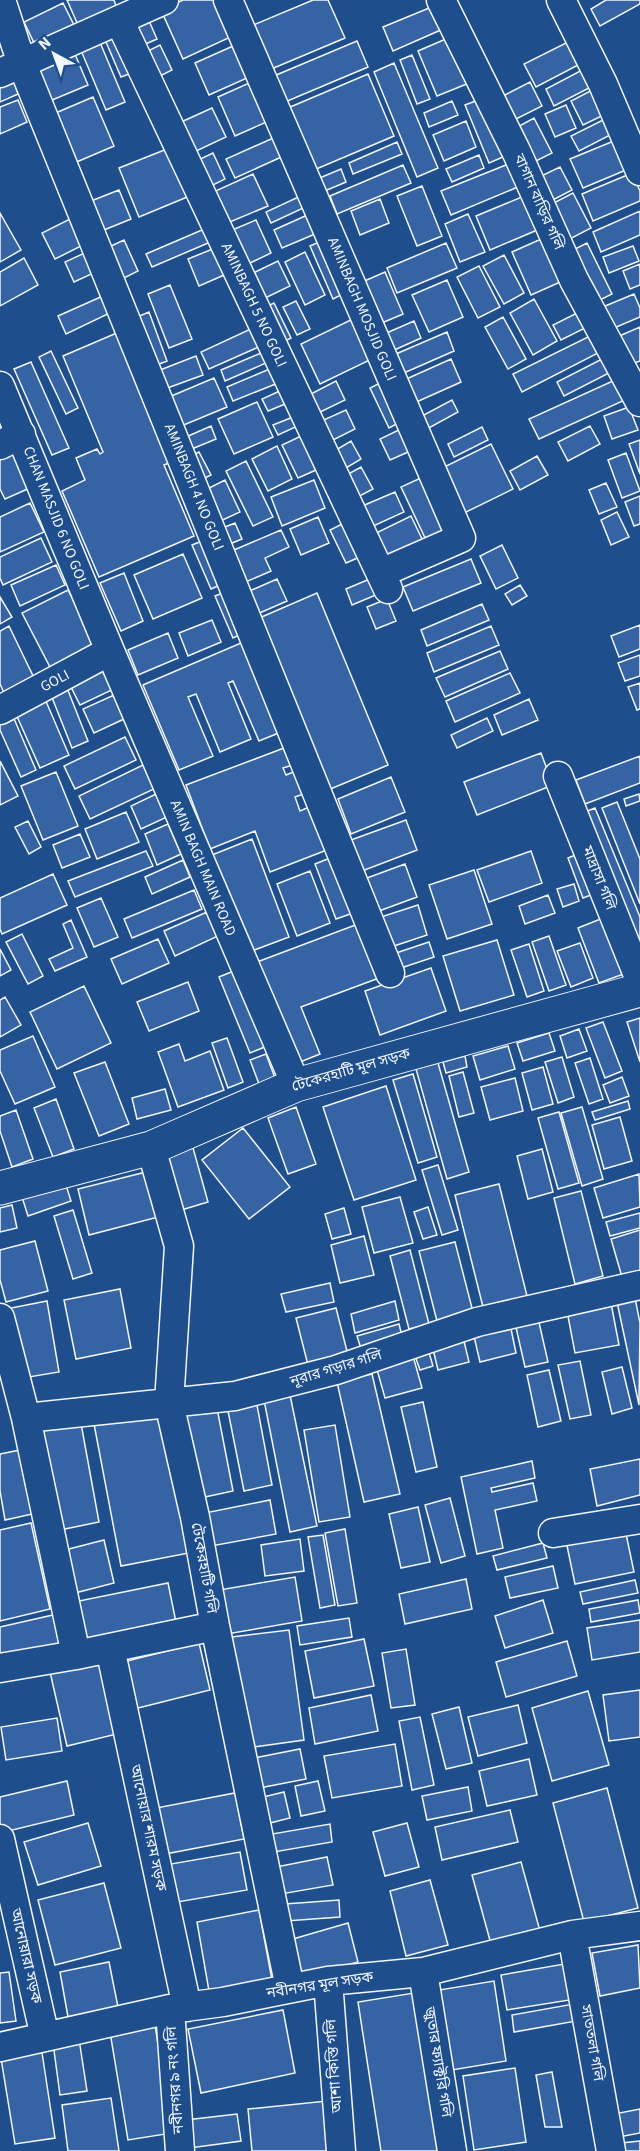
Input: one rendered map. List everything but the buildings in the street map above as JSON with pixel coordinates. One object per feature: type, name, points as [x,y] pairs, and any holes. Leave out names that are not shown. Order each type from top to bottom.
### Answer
[{"type":"street","name":"AMINBAGH 4 NO GOLI","points":[[1,0],[11,68],[390,972]]},
{"type":"street","points":[[11,68],[165,0]]},
{"type":"street","name":"AMINBAGH MOSJID GOLI","points":[[228,0],[461,538],[384,581]]},
{"type":"street","name":"বাগান বাড়ির গলি","points":[[441,0],[517,153],[574,280],[640,402]]},
{"type":"street","points":[[561,0],[603,84],[640,171]]},
{"type":"street","name":"AMINBAGH 5 NO GOLI","points":[[119,20],[384,581]]},
{"type":"street","name":"CHAN MASJID 6 NO GOLI","points":[[0,386],[11,439],[110,651]]},
{"type":"street","name":"GOLI","points":[[0,710],[110,651]]},
{"type":"street","name":"AMIN BAGH MAIN ROAD","points":[[110,651],[296,1085]]},
{"type":"street","name":"মাদ্রাসা গলি","points":[[558,776],[640,980]]},
{"type":"street","name":"টেকেরহাটি মূল সড়ক","points":[[0,1188],[151,1148],[296,1085],[640,990]]},
{"type":"street","name":"টেকেরহাটি গলি","points":[[151,1148],[179,1246],[169,1403],[195,1517],[215,1626],[290,1988]]},
{"type":"street","name":"নূরার গড়ার গলি","points":[[26,1418],[235,1396],[336,1370],[477,1322],[640,1285]]},
{"type":"street","points":[[0,1318],[26,1418],[76,1655]]},
{"type":"street","points":[[553,1533],[640,1519]]},
{"type":"street","points":[[0,1668],[76,1655],[215,1626]]},
{"type":"street","name":"আনোয়ার শারম সড়ক","points":[[110,1648],[178,2008]]},
{"type":"street","name":"আনোয়ারা সড়ক","points":[[0,1839],[45,2037]]},
{"type":"street","name":"নবীনগর মূল সড়ক","points":[[0,2048],[178,2008],[328,1981],[423,1972],[572,1935],[640,1926]]},
{"type":"street","name":"সাততলা গলি","points":[[572,1935],[611,2151]]},
{"type":"street","name":"জুতার ফ্যাক্টরি গলি","points":[[423,1972],[452,2151]]},
{"type":"street","name":"আশা কিস্তি গলি","points":[[328,1981],[341,2151]]},
{"type":"street","name":"নবীনগর ৯ নং গলি","points":[[178,2008],[180,2151]]}]
